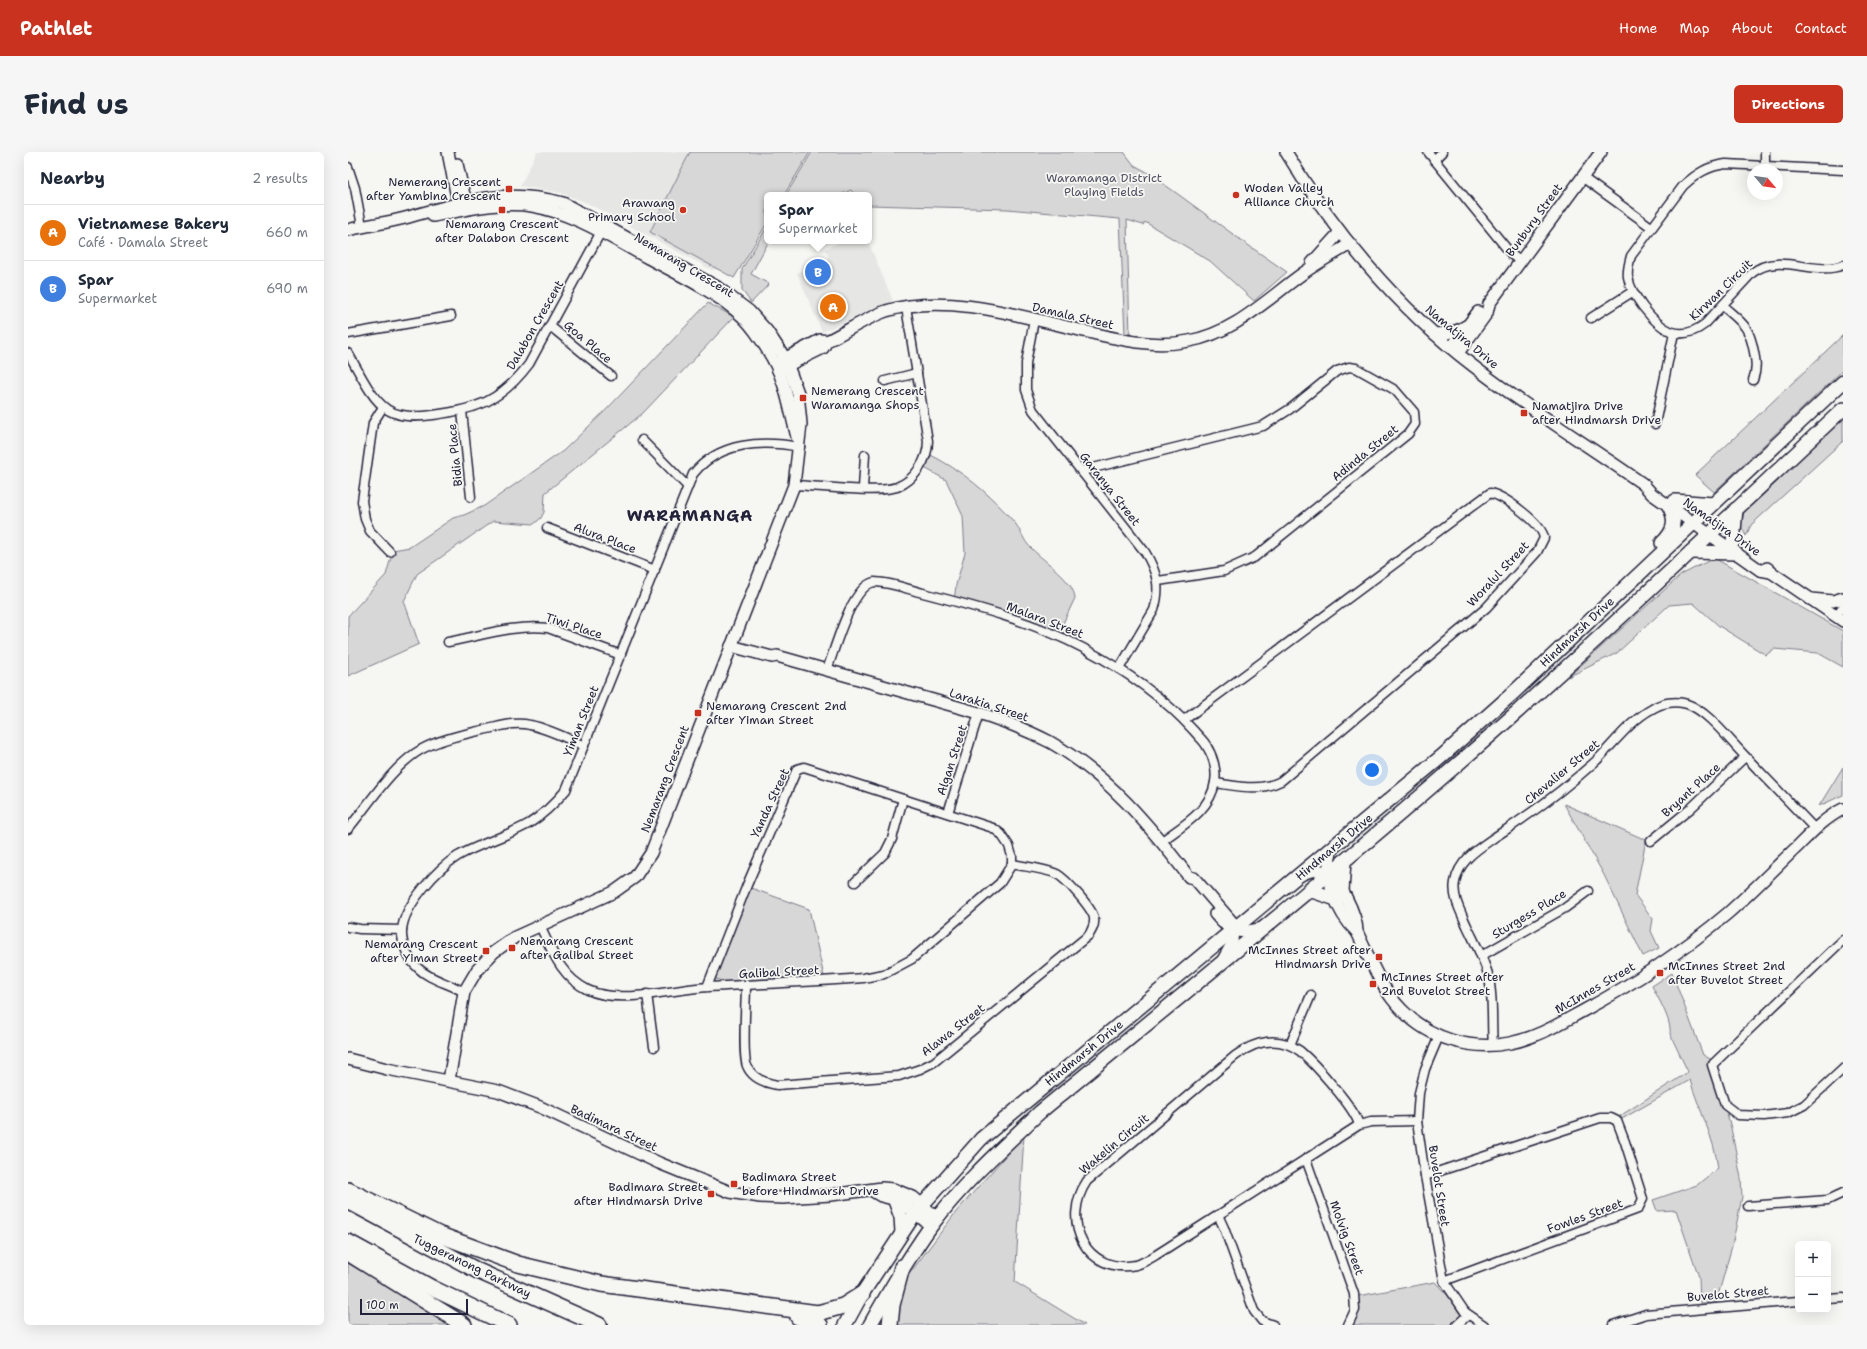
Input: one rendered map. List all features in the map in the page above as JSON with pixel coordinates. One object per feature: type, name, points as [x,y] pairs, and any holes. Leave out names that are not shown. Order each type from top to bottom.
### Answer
[{"type":"highway","points":[[348,1190],[440,1235],[518,1264],[601,1284],[720,1299],[777,1309],[818,1313],[843,1306],[862,1294]]},
{"type":"highway","name":"Tuggeranong Parkway","points":[[348,1201],[478,1270],[599,1325]]},
{"type":"highway","points":[[348,1242],[438,1291],[509,1325]]},
{"type":"highway","points":[[348,1253],[464,1325]]},
{"type":"highway","points":[[890,1325],[892,1306],[902,1267]]},
{"type":"highway","points":[[777,1309],[820,1325]]},
{"type":"main road","name":"Hindmarsh Drive","points":[[845,1325],[862,1294],[919,1208],[981,1139],[1301,875],[1441,757],[1843,382]]},
{"type":"main road","name":"Hindmarsh Drive","points":[[870,1325],[902,1267],[934,1222],[995,1154],[1040,1112],[1329,874],[1516,712],[1691,552],[1843,409]]},
{"type":"main road","points":[[1633,579],[1636,567],[1669,536],[1674,524],[1672,504],[1713,504]]},
{"type":"main road","points":[[1691,552],[1735,548],[1736,509]]},
{"type":"main road","points":[[1309,890],[1339,895],[1344,861]]},
{"type":"main road","points":[[894,1198],[901,1217],[902,1232]]},
{"type":"street","points":[[448,152],[462,206]]},
{"type":"street","points":[[454,152],[462,206]]},
{"type":"street","name":"Namatjira Drive","points":[[1286,152],[1320,205],[1350,244],[1395,294],[1435,334],[1471,365],[1564,431],[1643,484],[1652,494],[1672,504],[1735,548],[1764,564],[1771,572],[1839,619]]},
{"type":"street","points":[[1428,152],[1512,255],[1520,262]]},
{"type":"street","points":[[1434,160],[1442,152]]},
{"type":"street","name":"Bunbury Street","points":[[1454,350],[1473,325],[1481,308],[1489,304],[1601,152]]},
{"type":"street","points":[[1765,152],[1765,164]]},
{"type":"street","points":[[1655,424],[1674,333],[1654,321],[1632,292],[1628,267],[1631,256],[1683,186],[1703,171],[1714,166],[1726,164],[1747,165]]},
{"type":"street","points":[[348,167],[355,188],[362,226]]},
{"type":"street","points":[[1783,167],[1843,170]]},
{"type":"street","points":[[1582,177],[1651,228]]},
{"type":"street","name":"Nemarang Crescent","points":[[348,230],[462,206],[501,196],[519,195],[549,199],[563,203],[603,228],[749,311],[767,331],[782,364],[798,393],[801,424],[800,447],[794,485],[651,853],[635,877],[614,892],[515,937],[494,952],[477,970],[464,992],[455,1036],[450,1043],[445,1080]]},
{"type":"street","name":"Dalabon Crescent","points":[[348,353],[374,395],[383,406],[395,414],[419,417],[462,411],[485,403],[515,383],[529,364],[603,228]]},
{"type":"street","name":"Damala Street","points":[[1302,274],[1340,232]]},
{"type":"street","name":"Damala Street","points":[[782,364],[823,348],[827,341],[885,312],[906,307],[932,304],[959,304],[1126,341],[1173,344],[1190,341],[1228,327],[1243,319],[1302,274],[1350,244]]},
{"type":"street","name":"Kirwan Circuit","points":[[1674,333],[1685,333],[1696,330],[1705,324],[1752,273],[1766,265],[1777,263],[1829,269],[1843,265]]},
{"type":"street","points":[[1591,318],[1632,292]]},
{"type":"street","points":[[1723,306],[1743,323],[1750,334],[1757,368],[1753,380]]},
{"type":"street","points":[[794,485],[891,488],[904,484],[914,476],[927,453],[928,442],[906,307]]},
{"type":"street","points":[[348,334],[451,316]]},
{"type":"street","name":"Garanya Street","points":[[1034,320],[1026,363],[1026,390],[1033,410],[1145,552],[1156,572],[1158,581],[1158,600],[1154,610],[1119,668]]},
{"type":"street","points":[[1435,334],[1451,333],[1473,325],[1470,348],[1471,365]]},
{"type":"street","name":"Goa Place","points":[[550,326],[611,376]]},
{"type":"street","name":"Adinda Street","points":[[1081,471],[1263,426],[1290,410],[1337,371],[1343,368],[1356,368],[1395,390],[1414,412],[1415,424],[1408,434],[1255,557],[1224,571],[1158,581]]},
{"type":"street","points":[[885,381],[917,374]]},
{"type":"street","points":[[383,406],[373,423],[362,501],[364,515],[370,531],[390,552]]},
{"type":"street","name":"Bidia Place","points":[[462,411],[471,497]]},
{"type":"street","points":[[642,440],[688,487]]},
{"type":"street","name":"Yiman Street","points":[[402,930],[406,915],[417,898],[430,881],[450,862],[468,851],[528,824],[551,807],[569,785],[693,474],[710,457],[726,449],[755,445],[786,445],[800,447]]},
{"type":"street","points":[[863,488],[865,455]]},
{"type":"street","name":"Woralul Street","points":[[1184,720],[1490,493],[1506,500],[1541,529],[1544,538],[1537,552],[1486,608],[1280,781],[1265,787],[1254,788],[1215,782]]},
{"type":"street","name":"Alura Place","points":[[547,528],[655,570]]},
{"type":"street","name":"Malara Street","points":[[827,670],[852,603],[861,589],[874,582],[954,601],[1057,636],[1119,668],[1184,720],[1206,743],[1215,764],[1215,782],[1209,799],[1202,810],[1162,841]]},
{"type":"street","points":[[1810,599],[1833,601],[1843,598]]},
{"type":"street","points":[[1839,619],[1843,607]]},
{"type":"street","name":"Tiwi Place","points":[[448,642],[524,628],[538,627],[548,628],[621,655]]},
{"type":"street","name":"Larakia Street","points":[[732,642],[979,713],[1029,731],[1051,743],[1109,785],[1162,841],[1189,877],[1194,878],[1199,890],[1233,923],[1234,930]]},
{"type":"street","name":"Chevalier Street","points":[[1493,1046],[1488,973],[1458,905],[1454,890],[1456,877],[1461,867],[1474,851],[1555,795],[1596,760],[1638,719],[1651,709],[1664,704],[1686,703],[1705,716],[1815,829]]},
{"type":"street","name":"Algan Street","points":[[948,813],[979,713]]},
{"type":"street","points":[[348,829],[390,777],[408,759],[435,743],[509,724],[524,724],[541,728],[584,746]]},
{"type":"street","name":"Bryant Place","points":[[1651,841],[1690,809],[1745,756]]},
{"type":"street","name":"Yanda Street","points":[[707,987],[747,884],[797,769],[804,767],[993,828],[1002,834],[1009,846],[1012,856],[1012,864]]},
{"type":"street","points":[[855,882],[885,853],[892,839],[903,799]]},
{"type":"street","name":"McInnes Street","points":[[1332,849],[1328,859],[1329,874],[1339,895],[1349,925],[1357,932],[1389,994],[1407,1015],[1439,1036],[1466,1044],[1493,1046],[1517,1042],[1548,1030],[1649,972],[1729,912],[1815,829],[1830,816],[1843,809]]},
{"type":"street","name":"Galibal Street","points":[[540,926],[558,964],[580,986],[606,996],[648,994],[707,987],[746,986],[863,978],[893,970],[912,959],[1000,883],[1012,864]]},
{"type":"street","name":"Alawa Street","points":[[746,986],[745,1059],[751,1072],[756,1078],[777,1085],[899,1076],[920,1069],[934,1062],[1091,931],[1094,919],[1091,912],[1062,877],[1049,871],[1012,864]]},
{"type":"street","points":[[1301,875],[1310,871],[1322,871],[1329,874]]},
{"type":"street","name":"Sturgess Place","points":[[1481,956],[1565,908],[1588,891]]},
{"type":"street","points":[[348,927],[360,930],[402,930],[408,953],[418,969],[428,976],[464,992]]},
{"type":"street","points":[[1222,962],[1232,944],[1234,930],[1240,932],[1262,928]]},
{"type":"street","points":[[1843,940],[1712,1065],[1725,1105],[1738,1115],[1764,1116],[1788,1113],[1804,1105],[1843,1069]]},
{"type":"street","points":[[648,994],[654,1047]]},
{"type":"street","points":[[1290,1045],[1311,995]]},
{"type":"street","name":"Buvelot Street","points":[[1439,1036],[1425,1069],[1420,1087],[1417,1121],[1425,1176],[1444,1281],[1453,1297],[1468,1315],[1484,1325]]},
{"type":"street","name":"Wakelin Circuit","points":[[1359,1125],[1354,1113],[1307,1057],[1290,1045],[1278,1042],[1265,1042],[1251,1045],[1235,1056],[1090,1178],[1079,1195],[1075,1211],[1078,1234],[1086,1248],[1099,1258],[1121,1265],[1134,1265],[1145,1262],[1359,1125],[1371,1122],[1417,1121]]},
{"type":"street","name":"Badimara Street","points":[[348,1059],[387,1069],[498,1091],[540,1107],[659,1163],[730,1192],[760,1197],[783,1198],[882,1188],[893,1189],[913,1197],[919,1208],[934,1222]]},
{"type":"street","name":"Fowles Street","points":[[1425,1176],[1600,1118],[1611,1118],[1616,1121],[1625,1142],[1643,1199],[1638,1209],[1444,1281]]},
{"type":"street","name":"Molvig Street","points":[[1306,1159],[1354,1294],[1355,1310],[1348,1325]]},
{"type":"street","name":"Badimara Street","points":[[871,1190],[881,1196],[894,1198],[919,1208]]},
{"type":"street","points":[[1748,1206],[1828,1200],[1843,1193]]},
{"type":"street","points":[[1218,1215],[1224,1228],[1251,1306],[1262,1321],[1273,1325]]},
{"type":"street","points":[[1831,1299],[1843,1298]]},
{"type":"street","name":"Buvelot Street","points":[[1613,1325],[1646,1314],[1795,1301]]},
{"type":"street","points":[[1457,1325],[1468,1315]]},
{"type":"shaded area","name":"Arawang Primary School","points":[[537,152],[806,152],[770,192],[764,192],[764,202],[735,267],[712,270],[587,203],[561,193],[520,186]]},
{"type":"shaded area","points":[[836,244],[869,244],[893,301],[822,332],[797,273],[829,258],[825,249]]},
{"type":"green space","points":[[690,152],[810,152],[786,192],[764,192],[764,228],[734,278],[650,232]]},
{"type":"green space","name":"Waramanga District Playing Fields","points":[[812,152],[1124,152],[1134,165],[1147,172],[1251,248],[1287,272],[1254,301],[1210,261],[1145,222],[1143,225],[1127,220],[1130,337],[1125,335],[1120,219],[1007,209],[872,205],[872,192],[853,192],[851,190],[847,192],[788,192]]},
{"type":"green space","points":[[764,232],[764,244],[767,244],[751,274],[769,284],[751,303],[742,290],[742,269]]},
{"type":"green space","points":[[708,303],[734,317],[643,413],[545,493],[544,512],[541,518],[534,524],[493,521],[417,574],[404,601],[419,644],[348,676],[348,616],[386,575],[393,550],[410,547],[453,518],[484,506],[563,451],[607,409]]},
{"type":"green space","points":[[1843,335],[1843,370],[1714,492],[1695,475]]},
{"type":"green space","points":[[1843,418],[1843,441],[1751,525],[1746,536],[1741,526],[1744,512]]},
{"type":"green space","points":[[927,453],[964,475],[985,492],[1015,523],[1029,546],[1070,585],[1075,598],[1057,636],[954,601],[956,585],[965,553],[963,516],[946,480],[921,466]]},
{"type":"green space","points":[[1714,558],[1843,631],[1843,667],[1818,653],[1774,649],[1766,655],[1719,626],[1693,603],[1669,605],[1617,653],[1568,677],[1681,575]]},
{"type":"green space","points":[[1843,767],[1843,795],[1819,806]]},
{"type":"green space","points":[[1564,804],[1646,840],[1635,895],[1653,919],[1651,931],[1659,948],[1643,956],[1604,875]]},
{"type":"green space","points":[[748,887],[809,909],[825,981],[725,982],[716,979],[714,972]]},
{"type":"green space","points":[[1672,973],[1703,1055],[1712,1060],[1712,1073],[1720,1101],[1727,1113],[1741,1178],[1742,1197],[1732,1246],[1716,1303],[1700,1303],[1699,1277],[1676,1210],[1657,1211],[1653,1200],[1697,1185],[1718,1168],[1710,1134],[1690,1080],[1622,1119],[1620,1116],[1688,1072],[1670,1034],[1669,1023],[1652,986]]},
{"type":"green space","points":[[1024,1135],[1015,1282],[1085,1325],[881,1325],[892,1297],[956,1212]]},
{"type":"green space","points":[[348,1252],[456,1325],[348,1325]]},
{"type":"green space","points":[[1435,1282],[1448,1296],[1462,1317],[1453,1325],[1350,1325],[1356,1320],[1358,1296]]},
{"type":"place","name":"Nemerang Crescent after Yambina Crescent","points":[[509,189]]},
{"type":"place","name":"Woden Valley Alliance Church","points":[[1236,195]]},
{"type":"place","name":"Nemarang Crescent after Dalabon Crescent","points":[[502,210]]},
{"type":"place","name":"Arawang Primary School","points":[[683,210]]},
{"type":"place","name":"Spar","points":[[818,272]]},
{"type":"place","name":"Vietnamese Bakery","points":[[833,307]]},
{"type":"place","name":"Nemerang Crescent Waramanga Shops","points":[[803,398]]},
{"type":"place","name":"Namatjira Drive after Hindmarsh Drive","points":[[1524,413]]},
{"type":"place","name":"Nemarang Crescent 2nd after Yiman Street","points":[[698,713]]},
{"type":"place","name":"Nemarang Crescent after Galibal Street","points":[[512,948]]},
{"type":"place","name":"Nemarang Crescent after Yiman Street","points":[[486,951]]},
{"type":"place","name":"McInnes Street after Hindmarsh Drive","points":[[1379,957]]},
{"type":"place","name":"McInnes Street 2nd after Buvelot Street","points":[[1660,973]]},
{"type":"place","name":"McInnes Street after 2nd Buvelot Street","points":[[1373,984]]},
{"type":"place","name":"Badimara Street before Hindmarsh Drive","points":[[734,1184]]},
{"type":"place","name":"Badimara Street after Hindmarsh Drive","points":[[711,1194]]},
{"type":"district","name":"WARAMANGA","points":[[690,515]]}]
